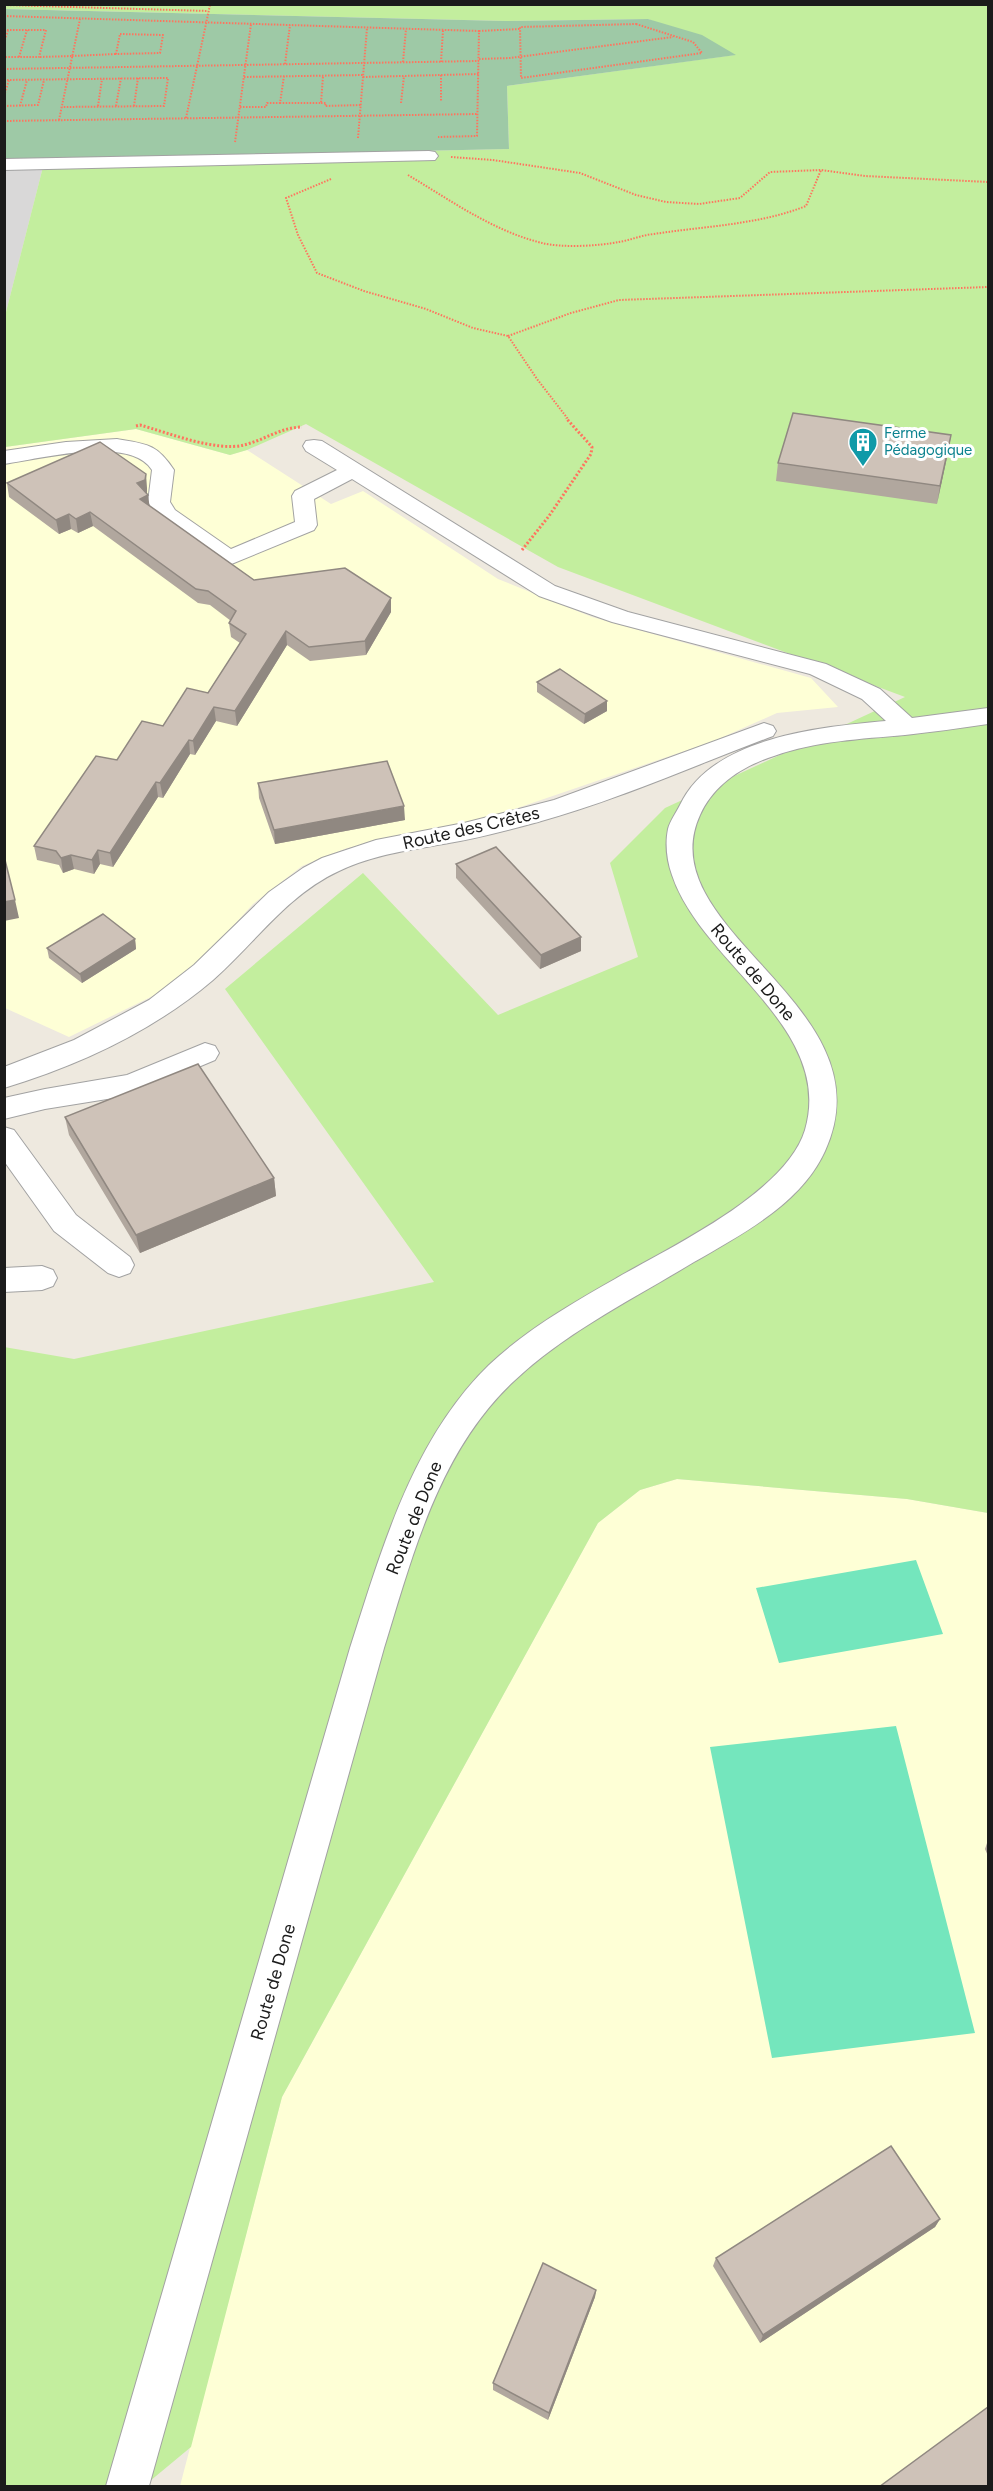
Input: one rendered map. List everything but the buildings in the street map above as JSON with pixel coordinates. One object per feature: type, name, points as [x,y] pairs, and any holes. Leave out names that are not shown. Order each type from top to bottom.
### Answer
[{"type":"street","points":[[4,165],[389,157],[429,147]]},
{"type":"street","points":[[4,458],[106,445],[132,446],[153,455],[163,469],[159,502],[166,514],[229,558],[306,525],[303,496],[354,470]]},
{"type":"street","points":[[314,446],[547,591],[620,617],[818,669],[871,694],[907,727]]},
{"type":"street","name":"Route des Crêtes","points":[[4,1078],[55,1060],[92,1043],[130,1024],[172,998],[204,972],[279,898],[303,880],[331,864],[386,847],[500,824],[545,812],[779,726],[809,720],[850,719],[866,722],[873,729],[907,727],[988,716]]},
{"type":"street","name":"Route de Done","points":[[128,2487],[368,1648],[403,1536],[435,1461],[485,1390],[514,1362],[593,1308],[749,1212],[779,1190],[800,1169],[819,1132],[822,1110],[821,1085],[813,1055],[802,1031],[781,1002],[734,950],[696,902],[686,885],[678,848],[679,833],[686,813],[707,783],[739,761],[790,743],[873,729]]},
{"type":"street","points":[[4,1109],[45,1099],[132,1084],[206,1053]]},
{"type":"street","points":[[4,1138],[65,1223],[119,1265]]},
{"type":"street","points":[[4,1280],[42,1278]]},
{"type":"path","points":[[186,118],[195,66],[210,5],[204,4]]},
{"type":"path","points":[[4,6],[208,12]]},
{"type":"path","points":[[4,16],[479,31],[520,29],[520,27],[636,24],[693,42],[702,53],[521,78],[520,29]]},
{"type":"path","points":[[59,120],[80,19]]},
{"type":"path","points":[[235,141],[251,24]]},
{"type":"path","points":[[285,64],[290,25]]},
{"type":"path","points":[[358,139],[367,28]]},
{"type":"path","points":[[403,62],[406,29]]},
{"type":"path","points":[[4,43],[6,30],[46,30],[39,57]]},
{"type":"path","points":[[19,57],[27,30]]},
{"type":"path","points":[[441,62],[443,30]]},
{"type":"path","points":[[429,147],[477,136],[479,31]]},
{"type":"path","points":[[4,57],[39,57],[116,55],[160,53],[163,35],[120,34],[116,55]]},
{"type":"path","points":[[4,69],[441,62],[520,57],[677,37]]},
{"type":"path","points":[[244,77],[479,74]]},
{"type":"path","points":[[441,75],[441,102]]},
{"type":"path","points":[[280,103],[284,76]]},
{"type":"path","points":[[321,103],[323,76]]},
{"type":"path","points":[[401,103],[404,76]]},
{"type":"path","points":[[116,106],[121,78]]},
{"type":"path","points":[[134,106],[138,78]]},
{"type":"path","points":[[4,96],[7,80],[168,78],[164,106],[62,107]]},
{"type":"path","points":[[98,106],[102,79]]},
{"type":"path","points":[[20,106],[27,80]]},
{"type":"path","points":[[4,106],[38,105],[44,80]]},
{"type":"path","points":[[240,107],[266,107],[267,104],[280,103],[361,105]]},
{"type":"path","points":[[4,121],[478,114]]},
{"type":"path","points":[[429,147],[493,160],[580,173],[636,195],[666,202],[699,204],[741,198],[770,172],[821,170],[866,176],[988,182]]},
{"type":"path","points":[[389,157],[413,179],[458,207],[516,235],[544,244],[619,242],[651,234],[779,217],[806,206],[808,192],[818,181],[821,170]]},
{"type":"path","points":[[336,177],[286,198],[298,235],[317,273],[364,291],[426,309],[473,328],[508,336],[571,313],[619,300],[810,291],[988,287]]},
{"type":"path","points":[[508,336],[567,421],[592,447],[591,454],[549,516],[508,567]]},
{"type":"path","points":[[131,426],[140,425],[227,448],[245,445],[293,427],[306,427],[313,435],[314,446]]},
{"type":"shaded area","points":[[5,9],[506,21],[648,19],[702,35],[736,55],[507,86],[509,149],[5,160]]},
{"type":"shaded area","points":[[45,159],[5,316],[5,160]]},
{"type":"shaded area","points":[[136,429],[230,455],[247,450],[331,504],[363,491],[498,579],[592,617],[811,678],[838,707],[777,713],[714,741],[482,820],[347,848],[302,866],[253,904],[213,948],[163,991],[69,1037],[5,1008],[5,447]]},
{"type":"shaded area","points":[[677,1479],[907,1499],[988,1513],[988,2486],[180,2486],[282,2097],[598,1523],[640,1490]]},
{"type":"green space","points":[[5,5],[988,5],[988,1513],[907,1499],[677,1479],[640,1490],[598,1523],[282,2097],[191,2447],[144,2486],[5,2486],[4,1347],[74,1359],[434,1282],[225,989],[363,873],[498,1015],[638,957],[610,863],[665,808],[905,697],[558,567],[306,424],[230,455],[136,429],[5,447],[5,316],[45,159],[509,149],[507,86],[734,55],[648,19],[506,21],[5,9]]},
{"type":"green space","points":[[916,1560],[943,1634],[779,1663],[756,1588]]},
{"type":"green space","points":[[896,1726],[975,2033],[772,2058],[710,1747]]},
{"type":"place","name":"Ferme Pédagogique","points":[[863,468]]}]
